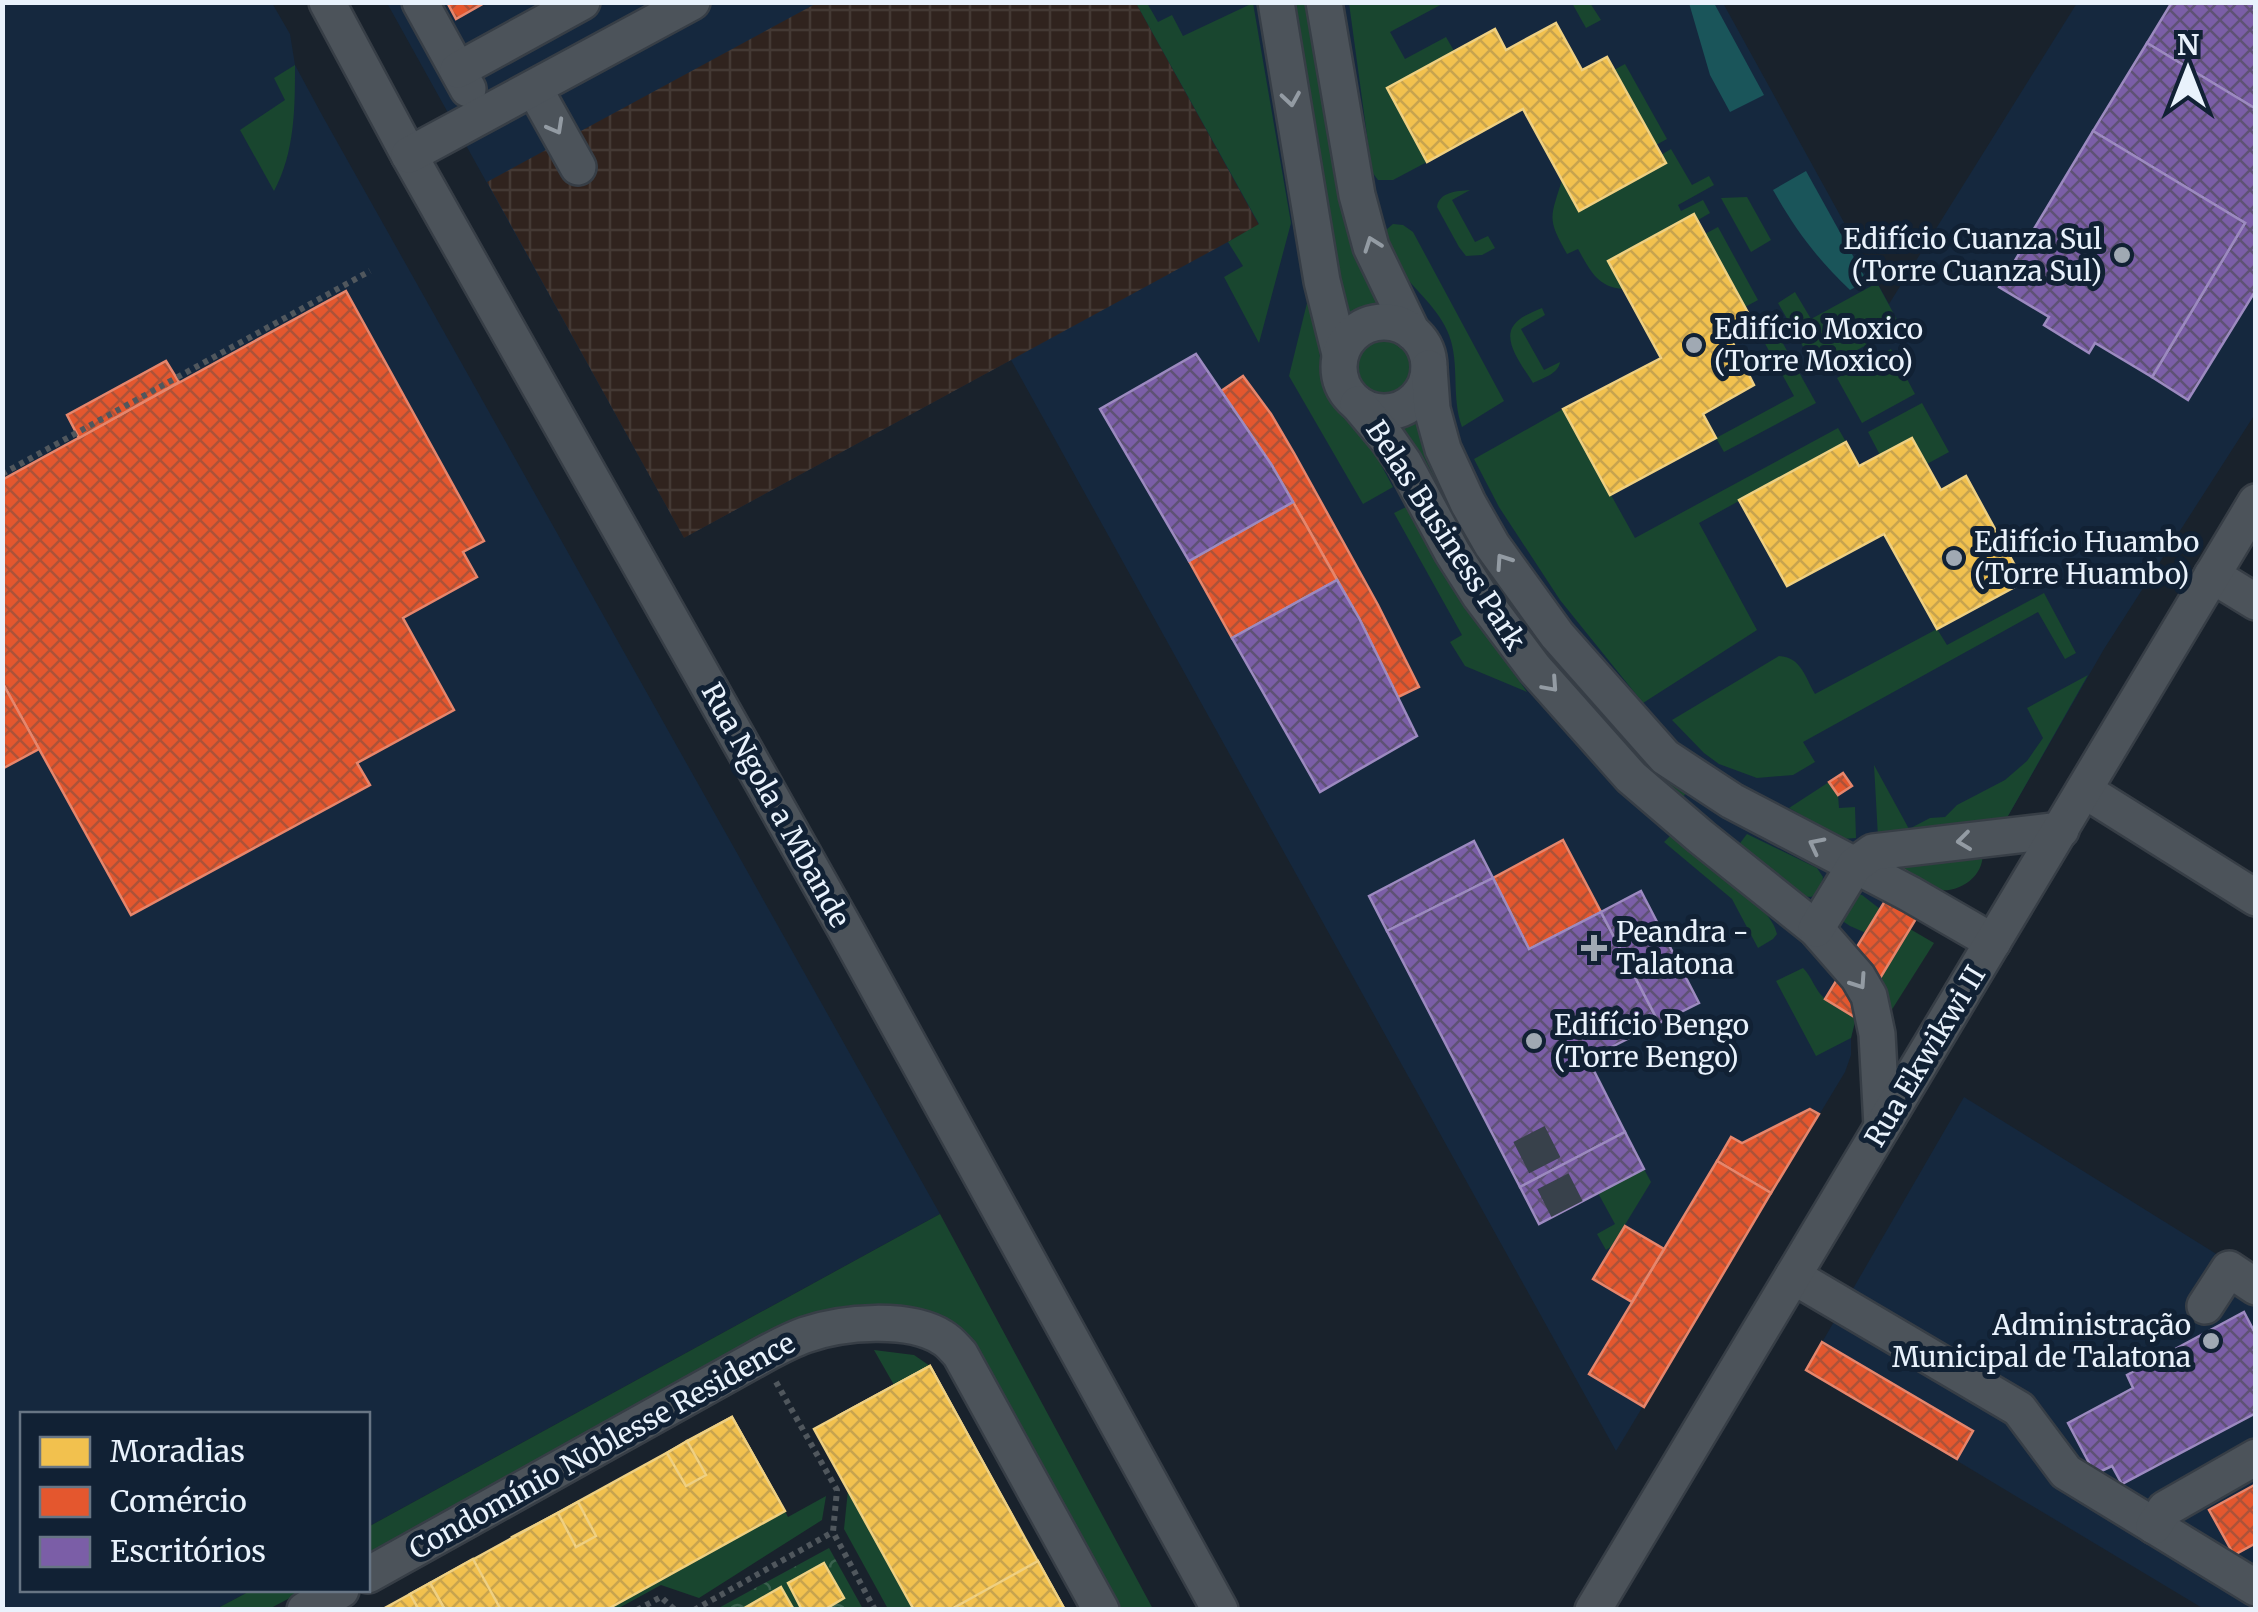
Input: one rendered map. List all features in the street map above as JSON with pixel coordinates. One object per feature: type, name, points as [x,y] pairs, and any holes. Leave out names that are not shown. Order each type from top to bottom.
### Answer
[{"type":"street","name":"Rua Ngola a Mbande","points":[[326,2],[846,930],[1220,1610]]},
{"type":"street","points":[[420,2],[483,115]]},
{"type":"street","points":[[458,70],[582,2]]},
{"type":"street","name":"Belas Business Park","points":[[1276,2],[1322,281],[1345,390],[1404,463],[1452,552],[1510,638],[1631,777],[1816,929],[1852,970],[1869,996],[1877,1034],[1882,1126]]},
{"type":"street","name":"Belas Business Park","points":[[1324,2],[1356,195],[1371,247],[1412,332],[1425,348],[1432,409],[1443,449],[1468,503],[1513,576],[1556,634],[1665,757],[1732,802],[1994,942]]},
{"type":"street","points":[[409,155],[675,7]]},
{"type":"street","points":[[534,88],[578,167]]},
{"type":"street","points":[[1340,354],[1355,332],[1370,324],[1388,322],[1412,332]]},
{"type":"street","name":"Belas Business Park","points":[[1358,404],[1384,412],[1410,403],[1420,394],[1429,368]]},
{"type":"street","name":"Rua Ekwikwi II","points":[[1593,1610],[2256,502]]},
{"type":"street","points":[[2212,574],[2256,602]]},
{"type":"street","points":[[2084,790],[2256,898]]},
{"type":"street","points":[[1701,837],[1732,802]]},
{"type":"street","points":[[1816,929],[1855,865],[1872,852],[2061,830]]},
{"type":"street","points":[[2205,1306],[2228,1270],[2256,1286]]},
{"type":"street","points":[[1793,1276],[2019,1409],[2066,1472],[2256,1588]]},
{"type":"street","name":"Condomínio Noblesse Residence","points":[[370,1574],[762,1355],[806,1334],[848,1325],[890,1324],[922,1328],[945,1338],[960,1354],[1101,1610]]},
{"type":"street","points":[[2154,1526],[2165,1509],[2256,1457]]},
{"type":"street","points":[[306,1610],[338,1592]]},
{"type":"path","points":[[2,474],[370,272]]},
{"type":"path","points":[[762,1355],[837,1490],[833,1532],[875,1610]]},
{"type":"path","points":[[694,1610],[833,1532]]},
{"type":"path","points":[[637,1610],[660,1596],[675,1610]]},
{"type":"shaded area","points":[[3,3],[272,3],[290,34],[295,65],[322,115],[940,1214],[370,1526],[370,1412],[20,1412],[20,1592],[248,1592],[216,1609],[3,1610]]},
{"type":"shaded area","points":[[387,3],[1723,3],[1889,304],[2077,3],[2255,3],[2255,414],[2104,649],[2004,823],[1954,827],[1856,1017],[1845,1072],[1616,1451],[1011,360],[684,538]]},
{"type":"shaded area","points":[[817,3],[1136,3],[1259,225],[684,538],[487,182]]},
{"type":"shaded area","points":[[1689,3],[1714,3],[1764,95],[1730,112],[1710,75]]},
{"type":"shaded area","points":[[1806,171],[1867,281],[1850,290],[1807,243],[1773,190]]},
{"type":"shaded area","points":[[1964,1097],[2255,1278],[2255,1609],[2204,1609],[1806,1370]]},
{"type":"green space","points":[[1136,3],[1147,3],[1158,22],[1172,15],[1183,36],[1253,3],[1291,223],[1259,343],[1224,277],[1243,266],[1228,242],[1259,224]]},
{"type":"green space","points":[[1293,3],[1309,3],[1349,231],[1379,308],[1344,322]]},
{"type":"green space","points":[[1349,3],[1444,3],[1390,32],[1405,59],[1446,37],[1454,51],[1387,88],[1427,162],[1393,180],[1378,180],[1372,172]]},
{"type":"green space","points":[[1572,3],[1590,3],[1601,20],[1586,28]]},
{"type":"green space","points":[[1625,64],[1667,139],[1656,145],[1614,70]]},
{"type":"green space","points":[[295,65],[290,145],[274,191],[240,130],[285,100],[274,78]]},
{"type":"green space","points":[[1671,149],[1692,185],[1709,176],[1714,185],[1678,205],[1681,211],[1703,200],[1710,213],[1698,220],[1694,215],[1609,261],[1623,289],[1607,285],[1595,276],[1578,249],[1567,254],[1556,233],[1552,218],[1562,180],[1579,211],[1665,164],[1661,155]]},
{"type":"green space","points":[[1470,190],[1452,200],[1475,242],[1488,236],[1495,248],[1482,255],[1466,256],[1437,207],[1445,195]]},
{"type":"green space","points":[[1747,197],[1771,240],[1751,252],[1721,198]]},
{"type":"green space","points":[[1393,224],[1413,232],[1504,401],[1462,427],[1449,335],[1433,308],[1398,267],[1383,239]]},
{"type":"green space","points":[[1718,227],[1758,300],[1745,307],[1705,234]]},
{"type":"green space","points":[[1304,251],[1321,330],[1322,370],[1329,391],[1360,426],[1393,487],[1363,504],[1289,376],[1307,303]]},
{"type":"green space","points":[[1877,283],[1901,327],[1817,371],[1778,303],[1795,292],[1811,319]]},
{"type":"green space","points":[[1542,308],[1545,315],[1521,329],[1544,370],[1560,362],[1553,373],[1533,383],[1510,339],[1519,320]]},
{"type":"green space","points":[[1766,313],[1816,403],[1724,452],[1716,438],[1794,396],[1752,320]]},
{"type":"green space","points":[[1384,332],[1408,342],[1418,366],[1408,390],[1384,400],[1360,390],[1350,366],[1360,342]]},
{"type":"green space","points":[[1891,349],[1915,394],[1862,423],[1837,378]]},
{"type":"green space","points":[[1922,403],[1949,452],[1927,464],[1912,438],[1880,455],[1868,432]]},
{"type":"green space","points":[[1563,409],[1635,538],[1838,428],[1846,442],[1699,523],[1757,630],[1643,703],[1560,600],[1499,507],[1474,459]]},
{"type":"green space","points":[[1416,413],[1691,788],[1680,800],[1635,760],[1523,634],[1387,424],[1398,424]]},
{"type":"green space","points":[[1406,507],[1444,575],[1527,692],[1465,666],[1450,642],[1462,635],[1394,513]]},
{"type":"green space","points":[[2044,593],[2076,653],[2065,659],[2038,612],[1803,742],[1815,762],[1793,775],[1757,778],[1719,764],[1672,720],[1779,656],[1797,664],[1815,694],[1937,629],[1947,645]]},
{"type":"green space","points":[[2088,675],[2004,823],[1878,837],[1874,765],[1909,829],[1930,818],[1945,817],[1957,805],[2005,780],[2027,761],[2043,738],[2027,708]]},
{"type":"green space","points":[[1829,782],[1838,795],[1839,808],[1855,807],[1856,838],[1842,839],[1789,808]]},
{"type":"green space","points":[[1747,834],[1817,868],[1823,877],[1820,892],[1811,897],[1800,896],[1737,847]]},
{"type":"green space","points":[[1671,835],[1762,909],[1777,934],[1773,939],[1758,948],[1732,899],[1664,842]]},
{"type":"green space","points":[[1982,850],[1975,875],[1961,886],[1943,890],[1924,884],[1885,860]]},
{"type":"green space","points":[[1856,894],[1880,909],[1866,933],[1841,920]]},
{"type":"green space","points":[[1910,929],[1934,943],[1891,1011],[1878,982]]},
{"type":"green space","points":[[1803,968],[1824,998],[1856,1018],[1851,1038],[1816,1056],[1776,981]]},
{"type":"green space","points":[[1644,1169],[1651,1182],[1606,1250],[1597,1234],[1615,1224],[1598,1193]]},
{"type":"green space","points":[[940,1214],[1153,1609],[1118,1609],[966,1334],[938,1316],[903,1307],[850,1306],[804,1318],[370,1555],[370,1526]]},
{"type":"green space","points":[[874,1350],[914,1355],[930,1366],[894,1385]]},
{"type":"green space","points":[[848,1490],[914,1609],[888,1609],[844,1529]]},
{"type":"green space","points":[[826,1496],[822,1520],[699,1598],[661,1585],[617,1609],[606,1610],[785,1511],[788,1517]]},
{"type":"green space","points":[[829,1548],[863,1609],[715,1610]]},
{"type":"green space","points":[[248,1592],[301,1592],[269,1609],[216,1609]]},
{"type":"building: Moradias","points":[[1556,23],[1582,70],[1607,57],[1666,163],[1579,211],[1523,109],[1427,162],[1387,88],[1495,29],[1506,50]]},
{"type":"building: Moradias","name":"Edifício Moxico (Torre Moxico)","points":[[1694,214],[1752,320],[1728,333],[1754,385],[1703,414],[1716,438],[1610,495],[1563,409],[1661,358],[1608,261]]},
{"type":"building: Moradias","name":"Edifício Huambo (Torre Huambo)","points":[[1912,438],[1941,490],[1966,476],[2024,582],[1937,629],[1884,534],[1787,586],[1739,500],[1846,442],[1859,466]]},
{"type":"building: Moradias","points":[[930,1366],[1014,1519],[921,1569],[838,1416]]},
{"type":"building: Moradias","points":[[930,1366],[1065,1610],[914,1610],[814,1429]]},
{"type":"building: Moradias","points":[[732,1417],[779,1501],[582,1610],[553,1610],[512,1537],[558,1513],[576,1547],[706,1475],[687,1441]]},
{"type":"building: Moradias","points":[[732,1417],[785,1511],[606,1610],[381,1610]]},
{"type":"building: Moradias","points":[[687,1441],[706,1475],[686,1486],[667,1453]]},
{"type":"building: Moradias","points":[[578,1502],[596,1536],[576,1547],[558,1513]]},
{"type":"building: Moradias","points":[[473,1559],[501,1610],[445,1610],[430,1583]]},
{"type":"building: Moradias","points":[[1038,1561],[1065,1610],[950,1610]]},
{"type":"building: Moradias","points":[[824,1563],[844,1598],[824,1610],[802,1610],[788,1583]]},
{"type":"building: Moradias","points":[[430,1583],[445,1610],[419,1610],[410,1594]]},
{"type":"building: Moradias","points":[[781,1587],[794,1610],[741,1610]]},
{"type":"building: Comércio","points":[[447,2],[486,2],[456,19]]},
{"type":"building: Comércio","points":[[346,291],[484,541],[463,552],[477,577],[403,618],[454,710],[357,763],[370,785],[131,915],[2,682],[2,480]]},
{"type":"building: Comércio","points":[[166,361],[179,382],[79,438],[67,415]]},
{"type":"building: Comércio","points":[[1243,376],[1294,453],[1419,687],[1398,697],[1359,618],[1293,502],[1221,391]]},
{"type":"building: Comércio","points":[[1293,502],[1337,580],[1232,638],[1189,561]]},
{"type":"building: Comércio","points":[[2,682],[39,749],[2,769]]},
{"type":"building: Comércio","points":[[1843,773],[1852,786],[1838,795],[1829,782]]},
{"type":"building: Comércio","points":[[1563,840],[1601,912],[1529,949],[1493,878]]},
{"type":"building: Comércio","points":[[1904,870],[1934,889],[1856,1018],[1825,999]]},
{"type":"building: Comércio","points":[[1810,1109],[1819,1114],[1771,1193],[1717,1161],[1731,1137],[1742,1143]]},
{"type":"building: Comércio","points":[[1717,1161],[1771,1193],[1644,1407],[1589,1374]]},
{"type":"building: Comércio","points":[[1625,1226],[1664,1249],[1632,1302],[1593,1279]]},
{"type":"building: Comércio","points":[[1822,1342],[1973,1431],[1957,1459],[1806,1370]]},
{"type":"building: Comércio","points":[[2256,1484],[2256,1543],[2234,1555],[2209,1510]]},
{"type":"building: Escritórios","points":[[2172,2],[2256,2],[2256,109],[2147,43]]},
{"type":"building: Escritórios","points":[[2147,43],[2256,109],[2256,290],[2188,400],[2152,377],[2245,223],[2093,131]]},
{"type":"building: Escritórios","name":"Edifício Cuanza Sul (Torre Cuanza Sul)","points":[[2093,131],[2245,223],[2152,377],[2095,343],[2089,353],[2044,325],[2049,317],[1999,287]]},
{"type":"building: Escritórios","points":[[1196,354],[1293,502],[1189,561],[1100,409]]},
{"type":"building: Escritórios","points":[[1337,580],[1417,736],[1320,792],[1232,638]]},
{"type":"building: Escritórios","points":[[1474,841],[1493,878],[1387,931],[1369,896]]},
{"type":"building: Escritórios","name":"Edifício Bengo (Torre Bengo)","points":[[1493,878],[1529,949],[1601,912],[1659,1023],[1588,1059],[1625,1132],[1520,1187],[1387,931]]},
{"type":"building: Escritórios","points":[[1641,891],[1699,1003],[1659,1023],[1601,912]]},
{"type":"building: Escritórios","points":[[1625,1132],[1644,1169],[1539,1224],[1520,1187]]},
{"type":"building: Escritórios","points":[[2244,1312],[2255,1333],[2256,1413],[2122,1484],[2112,1466],[2095,1474],[2068,1423],[2133,1388],[2127,1375]]},
{"type":"tunnel","points":[[1529,1134],[1567,1209]]},
{"type":"place","name":"Edifício Cuanza Sul (Torre Cuanza Sul)","points":[[2122,255]]},
{"type":"place","name":"Edifício Moxico (Torre Moxico)","points":[[1694,345]]},
{"type":"place","name":"Edifício Huambo (Torre Huambo)","points":[[1954,558]]},
{"type":"place","name":"Peandra - Talatona","points":[[1594,948]]},
{"type":"place","name":"Edifício Bengo (Torre Bengo)","points":[[1534,1041]]},
{"type":"place","name":"Administração Municipal de Talatona","points":[[2211,1341]]}]
